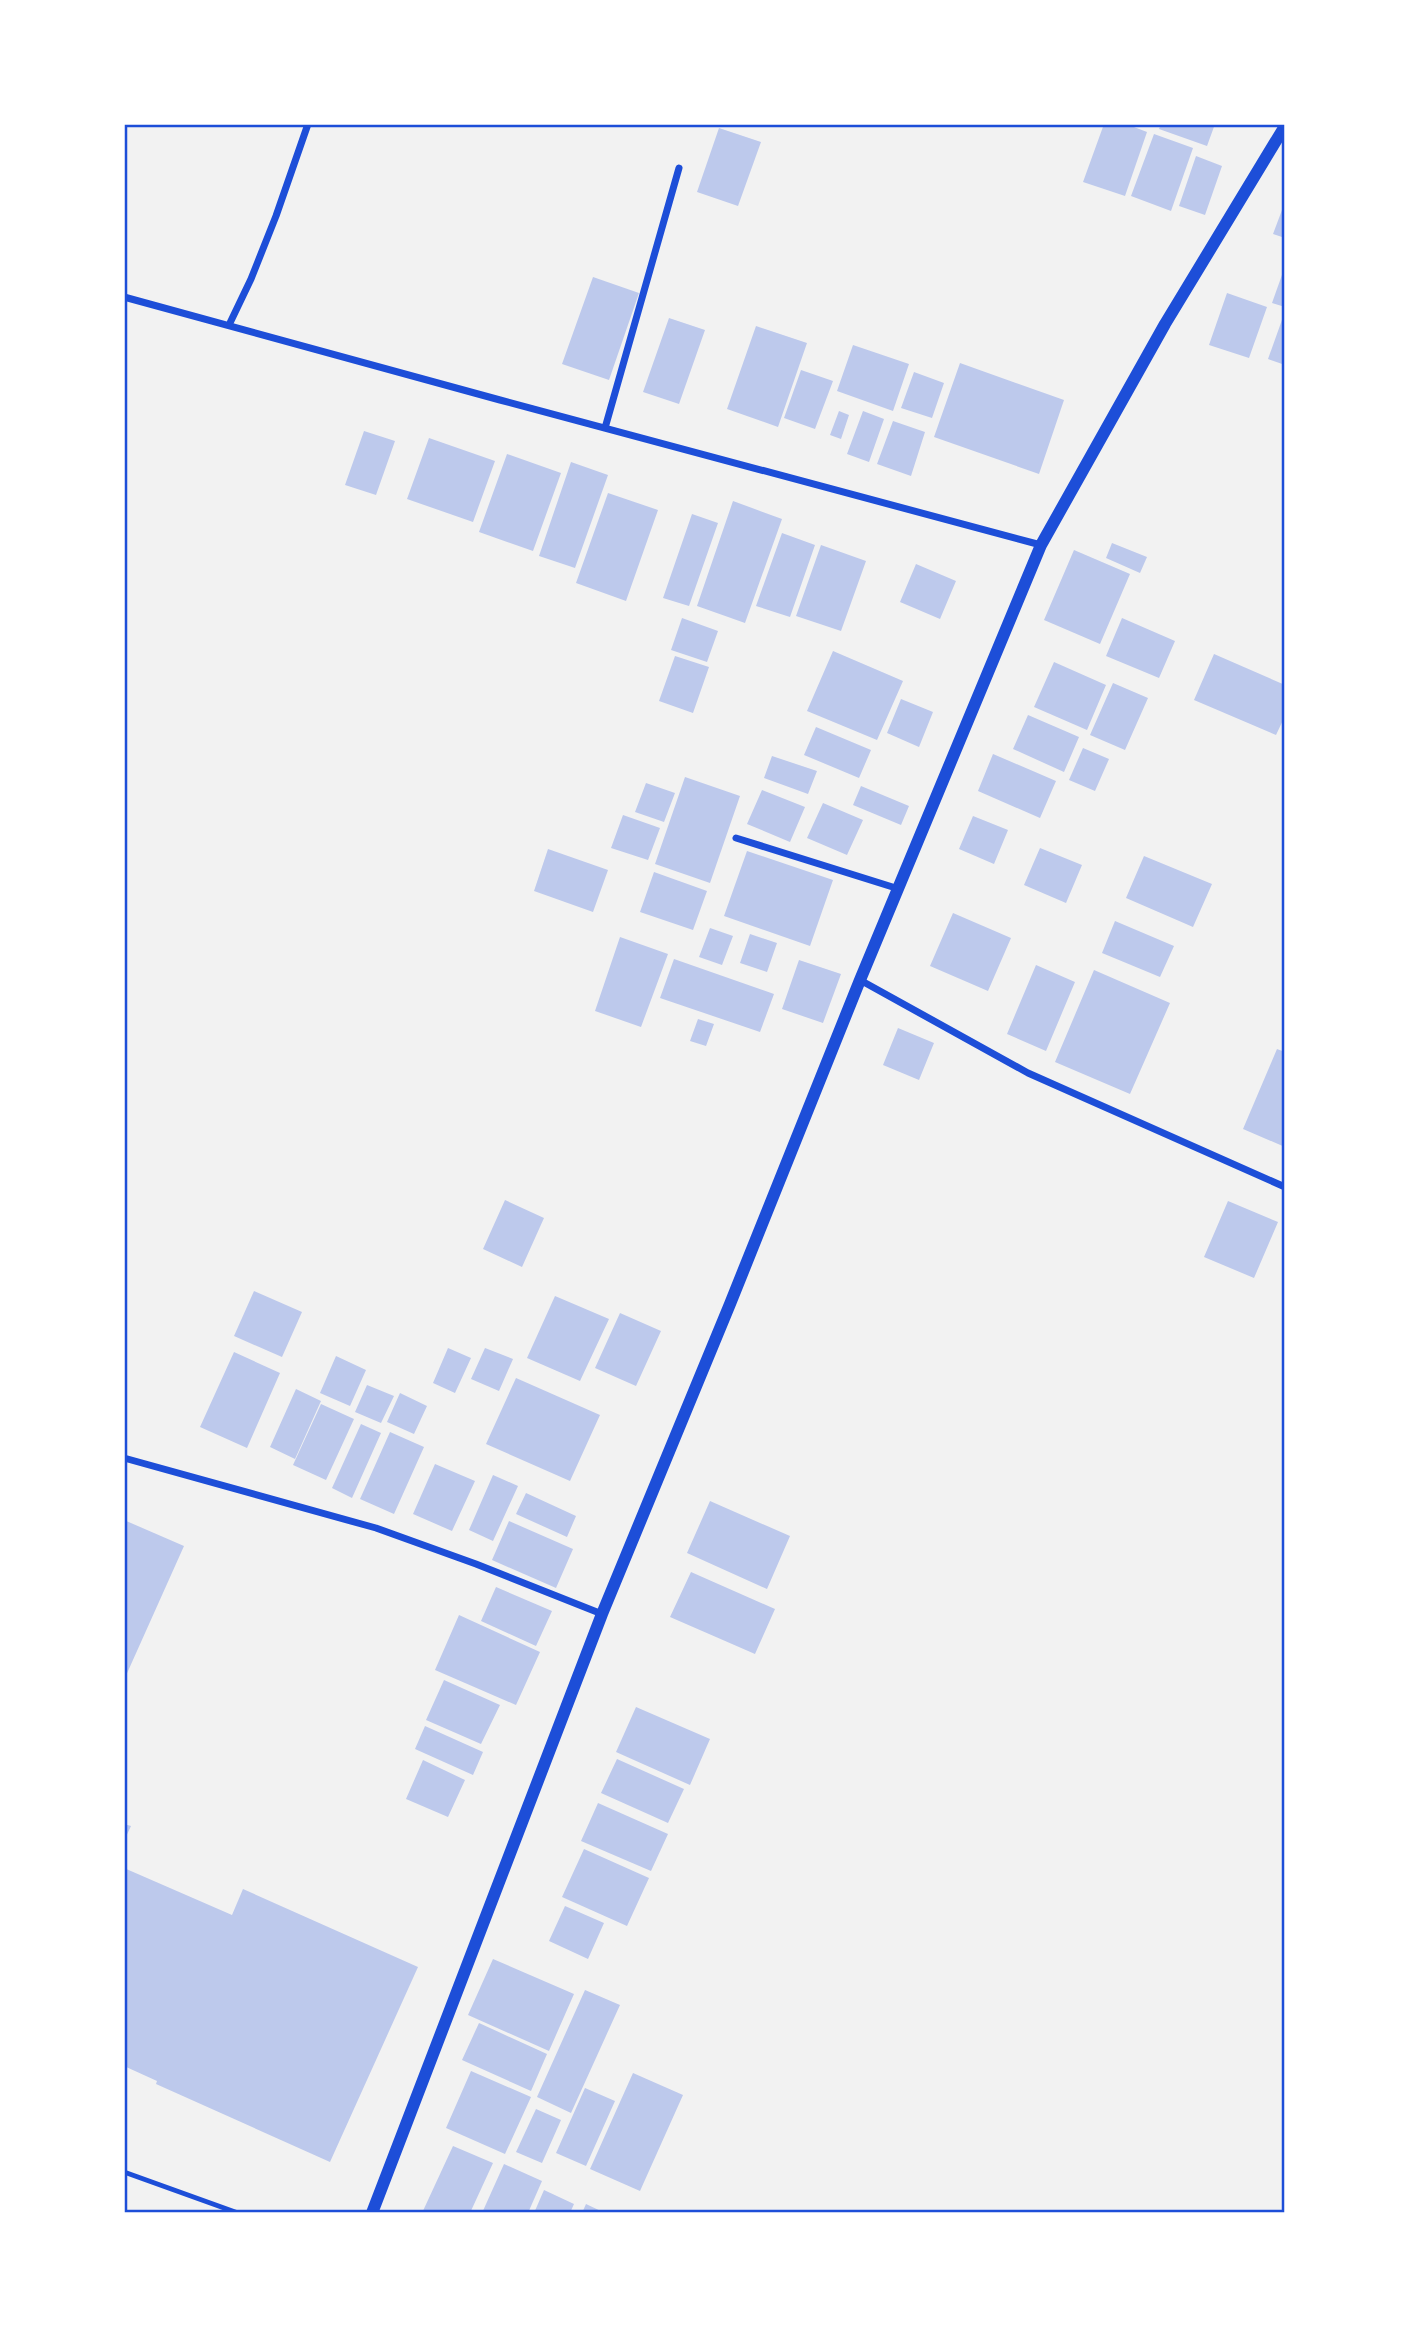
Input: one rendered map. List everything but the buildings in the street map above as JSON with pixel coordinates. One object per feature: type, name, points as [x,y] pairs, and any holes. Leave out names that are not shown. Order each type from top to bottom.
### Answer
[{"type":"street","points":[[229,325],[276,216],[308,124]]},
{"type":"street","points":[[372,2213],[602,1614],[860,980],[1041,545],[1165,324],[1285,126]]},
{"type":"street","points":[[605,428],[679,168]]},
{"type":"street","points":[[124,296],[1041,545]]},
{"type":"street","points":[[736,838],[900,889]]},
{"type":"street","points":[[860,980],[1028,1073],[1285,1187]]},
{"type":"street","points":[[124,1458],[376,1528],[602,1614]]},
{"type":"lane","points":[[124,2172],[238,2213]]}]
